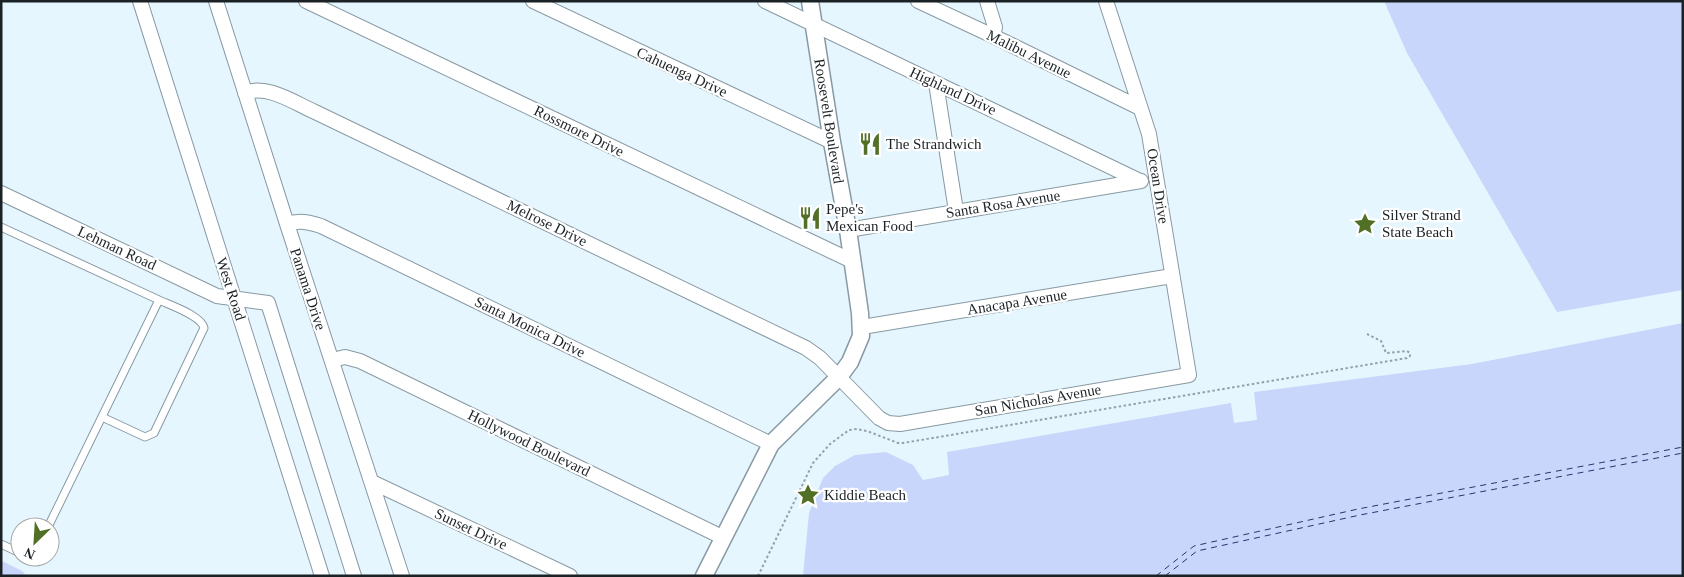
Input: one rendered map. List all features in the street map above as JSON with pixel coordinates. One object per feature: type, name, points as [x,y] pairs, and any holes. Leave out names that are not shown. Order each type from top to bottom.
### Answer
[{"type":"street","name":"West Road","points":[[140,1],[322,576]]},
{"type":"street","name":"Panama Drive","points":[[216,1],[286,224],[402,576]]},
{"type":"street","name":"Rossmore Drive","points":[[306,1],[852,261]]},
{"type":"street","name":"Cahuenga Drive","points":[[533,1],[832,142]]},
{"type":"street","name":"Highland Drive","points":[[766,1],[1140,181]]},
{"type":"street","name":"Roosevelt Boulevard","points":[[704,576],[771,444],[839,378],[854,353],[861,336],[862,327],[848,230],[810,1]]},
{"type":"street","name":"Malibu Avenue","points":[[918,1],[1140,108]]},
{"type":"street","points":[[987,1],[995,27],[993,36]]},
{"type":"street","name":"Ocean Drive","points":[[1106,1],[1149,134],[1189,375]]},
{"type":"street","points":[[936,84],[956,211]]},
{"type":"street","name":"Melrose Drive","points":[[245,93],[253,90],[269,92],[339,123],[806,348],[820,358],[839,378]]},
{"type":"street","name":"Santa Rosa Avenue","points":[[848,230],[1157,179]]},
{"type":"street","name":"Lehman Road","points":[[1,193],[217,296],[268,303],[354,576]]},
{"type":"street","name":"Santa Monica Drive","points":[[286,224],[297,221],[310,222],[322,226],[771,444]]},
{"type":"street","name":"Anacapa Avenue","points":[[862,327],[1172,276]]},
{"type":"street","name":"Hollywood Boulevard","points":[[332,360],[346,357],[360,361],[724,538]]},
{"type":"street","name":"San Nicholas Avenue","points":[[839,378],[868,409],[888,423],[910,422],[1189,375]]},
{"type":"street","name":"Sunset Drive","points":[[372,482],[570,576]]},
{"type":"lane","points":[[1,227],[198,318],[203,323],[204,328],[154,433],[145,436],[102,417]]},
{"type":"lane","points":[[53,517],[159,300]]},
{"type":"path","points":[[758,576],[813,463],[830,444],[849,430],[867,431],[903,444],[1410,356],[1410,352],[1407,351],[1386,353],[1381,341],[1367,334]]},
{"type":"water","points":[[1384,1],[1683,1],[1683,290],[1557,312],[1407,53]]},
{"type":"water","points":[[1683,323],[1683,576],[803,576],[809,513],[823,478],[835,466],[855,455],[886,452],[913,465],[923,480],[949,475],[947,452],[1231,403],[1234,423],[1257,420],[1254,392],[1472,364]]},
{"type":"waterway","points":[[1,567],[19,576]]},
{"type":"ferry route","points":[[1156,576],[1194,546],[1358,509],[1683,447]]},
{"type":"ferry route","points":[[1165,576],[1197,551],[1360,515],[1683,453]]},
{"type":"place","name":"The Strandwich","points":[[870,144]]},
{"type":"place","name":"Pepe's Mexican Food","points":[[810,218]]},
{"type":"place","name":"Silver Strand State Beach","points":[[1365,224]]},
{"type":"place","name":"Kiddie Beach","points":[[808,495]]}]
